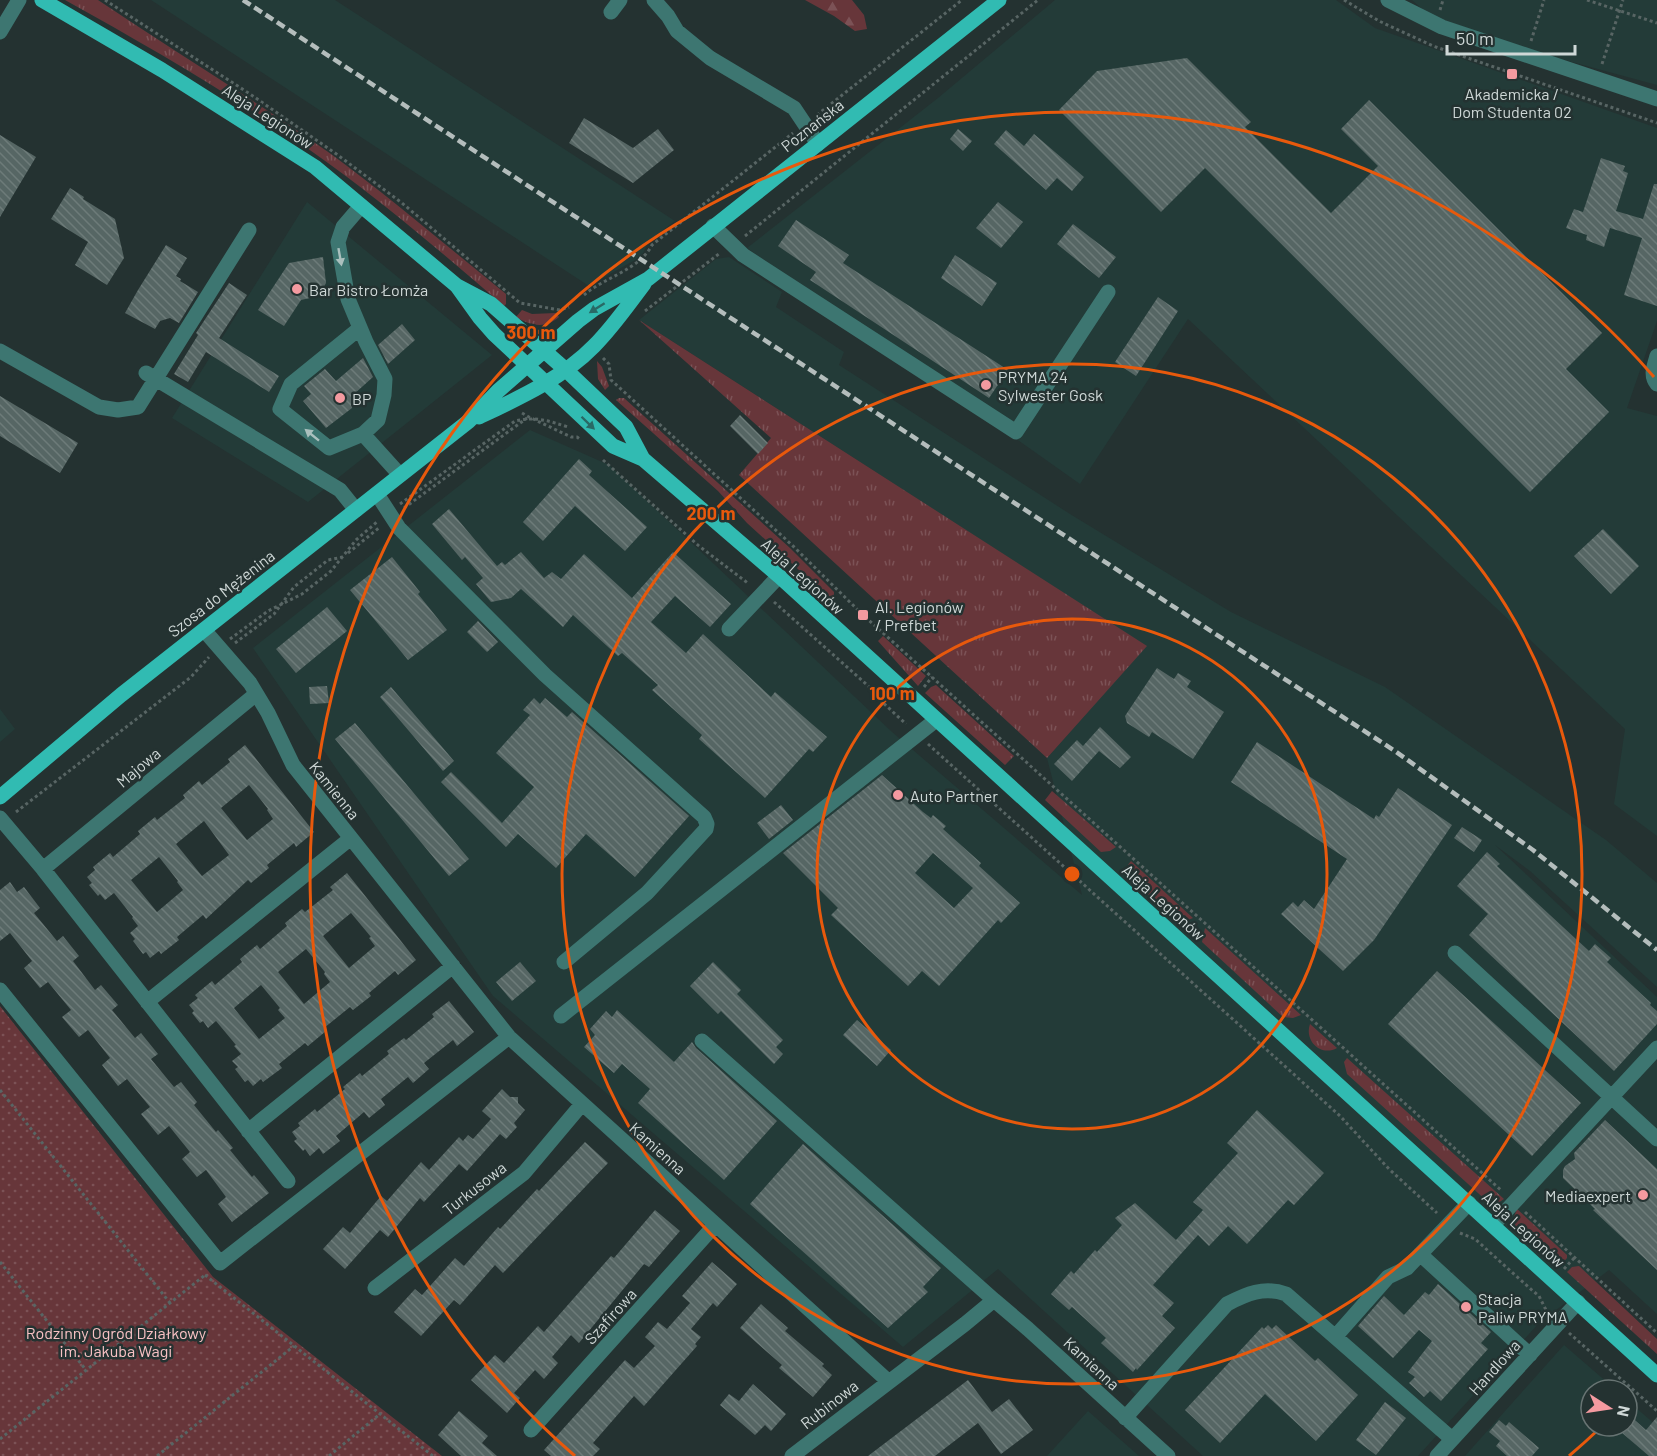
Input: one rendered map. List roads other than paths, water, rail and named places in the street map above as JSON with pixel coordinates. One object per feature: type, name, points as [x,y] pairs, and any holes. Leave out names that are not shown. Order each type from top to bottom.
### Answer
[{"type":"main road","name":"Aleja Legionów","points":[[42,0],[162,70],[315,167],[457,286],[491,304],[566,370],[626,427],[643,459]]},
{"type":"main road","name":"Poznańska","points":[[544,351],[594,309],[648,279],[999,0]]},
{"type":"main road","name":"Poznańska","points":[[566,370],[593,348],[617,321],[648,279]]},
{"type":"main road","name":"Aleja Legionów","points":[[457,286],[494,334],[613,446],[643,459],[779,576],[1657,1375]]},
{"type":"main road","name":"Szosa do Mężenina","points":[[0,797],[121,695],[469,422],[498,391],[544,351]]},
{"type":"main road","name":"Szosa do Mężenina","points":[[469,422],[566,370]]},
{"type":"street","points":[[0,32],[19,0]]},
{"type":"street","points":[[654,0],[677,31],[710,58],[794,108],[818,144]]},
{"type":"street","points":[[1388,0],[1442,27],[1657,99]]},
{"type":"street","points":[[360,328],[291,384],[280,409],[329,448],[363,434],[378,420],[384,395],[385,379],[348,299],[338,242],[343,227],[361,207]]},
{"type":"street","points":[[712,226],[732,246],[762,268],[1016,432],[1108,292]]},
{"type":"street","points":[[0,351],[99,407],[118,410],[138,407],[151,376],[249,231]]},
{"type":"street","points":[[1657,356],[1653,369],[1657,384]]},
{"type":"street","points":[[151,376],[340,490],[356,510]]},
{"type":"street","points":[[363,434],[400,475]]},
{"type":"street","points":[[377,494],[399,528],[545,675],[704,817],[707,824],[706,829],[647,892],[564,962]]},
{"type":"street","points":[[729,629],[779,576]]},
{"type":"street","name":"Kamienna","points":[[204,630],[256,694],[268,713],[292,765],[509,1037],[888,1381]]},
{"type":"street","name":"Majowa","points":[[43,868],[256,694]]},
{"type":"street","points":[[561,1016],[936,720]]},
{"type":"street","points":[[1,820],[43,868],[288,1181]]},
{"type":"street","points":[[147,1002],[351,838]]},
{"type":"street","points":[[1455,952],[1657,1139]]},
{"type":"street","points":[[248,1131],[453,966]]},
{"type":"street","points":[[0,990],[220,1263],[509,1037]]},
{"type":"street","name":"Kamienna","points":[[702,1041],[1168,1456]]},
{"type":"street","points":[[1493,1225],[1657,1048]]},
{"type":"street","name":"Turkusowa","points":[[375,1288],[524,1173],[582,1104]]},
{"type":"street","points":[[1335,1337],[1388,1277],[1407,1268],[1469,1203]]},
{"type":"street","name":"Szafirowa","points":[[531,1430],[715,1225]]},
{"type":"street","points":[[1420,1254],[1530,1355]]},
{"type":"street","points":[[1125,1418],[1227,1304],[1239,1298],[1274,1290],[1286,1294],[1452,1439]]},
{"type":"street","points":[[888,1381],[994,1300]]},
{"type":"street","name":"Handlowa","points":[[1437,1456],[1578,1302]]},
{"type":"street","name":"Rubinowa","points":[[792,1456],[888,1381]]},
{"type":"railway","points":[[243,0],[1395,751],[1533,850],[1657,950]]},
{"type":"place","name":"Akademicka / Dom Studenta 02","points":[[1512,74]]},
{"type":"place","name":"Bar Bistro Łomża","points":[[297,289]]},
{"type":"place","name":"PRYMA 24 Sylwester Gosk","points":[[986,385]]},
{"type":"place","name":"BP","points":[[340,398]]},
{"type":"place","name":"Al. Legionów / Prefbet","points":[[863,615]]},
{"type":"place","name":"Auto Partner","points":[[898,795]]},
{"type":"place","name":"Mediaexpert","points":[[1643,1195]]},
{"type":"place","name":"Stacja Paliw PRYMA","points":[[1466,1307]]},
{"type":"park label","name":"Rodzinny Ogród Działkowy im. Jakuba Wagi","points":[[116,1341]]}]
